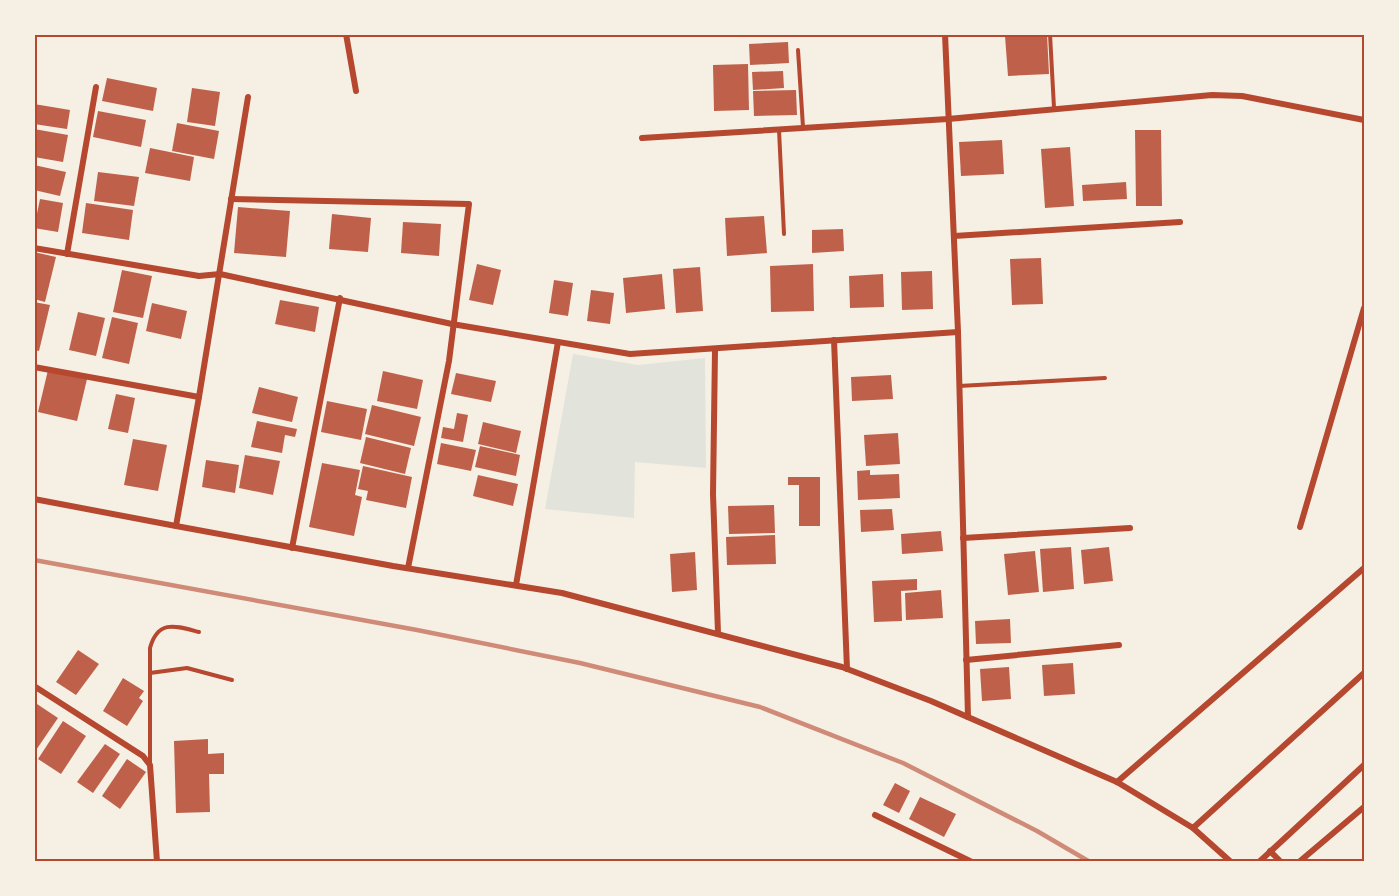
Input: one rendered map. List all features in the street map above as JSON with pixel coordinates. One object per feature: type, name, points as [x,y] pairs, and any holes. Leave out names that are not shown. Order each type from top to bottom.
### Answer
[{"type":"street","points":[[346,34],[356,91]]},
{"type":"street","points":[[945,34],[958,332],[968,717]]},
{"type":"street","points":[[68,254],[96,87]]},
{"type":"street","points":[[642,138],[948,119],[1212,94],[1242,96],[1365,120]]},
{"type":"street","points":[[176,526],[248,97]]},
{"type":"street","points":[[231,199],[469,204],[449,361],[408,568]]},
{"type":"street","points":[[954,236],[1180,222]]},
{"type":"street","points":[[34,248],[199,276],[220,274],[340,298],[452,324],[630,354],[958,332]]},
{"type":"street","points":[[292,548],[340,298]]},
{"type":"street","points":[[1300,527],[1365,308]]},
{"type":"street","points":[[834,340],[846,669]]},
{"type":"street","points":[[516,585],[558,342]]},
{"type":"street","points":[[715,350],[713,494],[718,633]]},
{"type":"street","points":[[34,367],[199,397]]},
{"type":"street","points":[[34,499],[292,548],[562,592],[846,669],[968,717],[1117,782],[1193,828],[1231,861]]},
{"type":"street","points":[[963,538],[1130,528]]},
{"type":"street","points":[[1117,782],[1365,568]]},
{"type":"street","points":[[966,660],[1119,645]]},
{"type":"street","points":[[1193,828],[1365,673]]},
{"type":"street","points":[[34,686],[143,756],[150,765],[157,861]]},
{"type":"street","points":[[1259,861],[1365,765]]},
{"type":"street","points":[[1299,861],[1365,807]]},
{"type":"street","points":[[875,814],[972,861]]},
{"type":"street","points":[[1270,851],[1281,861]]},
{"type":"lane","points":[[1050,34],[1053,108]]},
{"type":"lane","points":[[798,50],[803,128]]},
{"type":"lane","points":[[779,129],[784,234]]},
{"type":"lane","points":[[959,386],[1105,378]]},
{"type":"lane","points":[[150,765],[150,648],[153,636],[162,628],[176,626],[199,632]]},
{"type":"lane","points":[[150,674],[187,668],[232,680]]},
{"type":"shaded area","points":[[573,354],[638,365],[705,358],[706,468],[635,462],[634,518],[545,509]]},
{"type":"building","points":[[1047,34],[1049,74],[1008,76],[1005,36]]},
{"type":"building","points":[[788,42],[789,63],[750,65],[749,44]]},
{"type":"building","points":[[748,64],[749,110],[714,111],[713,65]]},
{"type":"building","points":[[783,71],[784,88],[753,90],[752,72]]},
{"type":"building","points":[[107,78],[157,88],[153,111],[102,101]]},
{"type":"building","points":[[192,88],[220,92],[215,126],[187,122]]},
{"type":"building","points":[[796,90],[797,115],[754,116],[753,91]]},
{"type":"building","points":[[34,104],[70,110],[67,129],[34,124]]},
{"type":"building","points":[[98,111],[146,120],[141,147],[93,137]]},
{"type":"building","points":[[177,123],[219,131],[214,159],[172,151]]},
{"type":"building","points":[[34,129],[68,135],[63,162],[34,157]]},
{"type":"building","points":[[1135,130],[1161,130],[1162,206],[1136,206]]},
{"type":"building","points":[[1002,140],[1004,174],[961,176],[959,142]]},
{"type":"building","points":[[1070,147],[1074,206],[1045,208],[1041,149]]},
{"type":"building","points":[[150,148],[194,157],[190,181],[145,173]]},
{"type":"building","points":[[34,165],[66,172],[60,196],[34,190]]},
{"type":"building","points":[[98,172],[139,177],[134,206],[94,201]]},
{"type":"building","points":[[1126,182],[1127,199],[1083,201],[1082,185]]},
{"type":"building","points":[[40,199],[63,203],[58,232],[34,228]]},
{"type":"building","points":[[86,203],[133,210],[129,240],[82,233]]},
{"type":"building","points":[[238,207],[290,211],[286,257],[234,253]]},
{"type":"building","points":[[332,214],[371,218],[368,252],[329,249]]},
{"type":"building","points":[[764,216],[767,253],[727,256],[725,218]]},
{"type":"building","points":[[403,222],[441,224],[439,256],[401,253]]},
{"type":"building","points":[[843,229],[844,251],[812,253],[812,230]]},
{"type":"building","points":[[34,252],[56,257],[45,302],[34,299]]},
{"type":"building","points":[[1041,258],[1043,304],[1012,305],[1010,259]]},
{"type":"building","points":[[477,264],[501,270],[493,305],[469,300]]},
{"type":"building","points":[[813,264],[814,311],[771,312],[770,266]]},
{"type":"building","points":[[700,267],[703,311],[676,313],[673,269]]},
{"type":"building","points":[[122,270],[152,276],[143,318],[113,312]]},
{"type":"building","points":[[932,271],[933,309],[902,310],[901,272]]},
{"type":"building","points":[[662,274],[665,309],[626,313],[623,278]]},
{"type":"building","points":[[883,274],[884,307],[850,308],[849,276]]},
{"type":"building","points":[[554,280],[573,283],[568,316],[549,313]]},
{"type":"building","points":[[591,290],[614,293],[610,324],[587,321]]},
{"type":"building","points":[[280,300],[319,307],[315,332],[275,324]]},
{"type":"building","points":[[34,302],[50,305],[39,351],[34,350]]},
{"type":"building","points":[[152,303],[187,311],[181,339],[146,331]]},
{"type":"building","points":[[78,312],[105,318],[96,356],[69,350]]},
{"type":"building","points":[[112,317],[138,323],[129,364],[102,358]]},
{"type":"building","points":[[48,370],[87,379],[77,421],[38,412]]},
{"type":"building","points":[[383,371],[423,380],[417,409],[377,401]]},
{"type":"building","points":[[456,373],[496,381],[491,402],[451,394]]},
{"type":"building","points":[[891,375],[893,399],[852,401],[851,377]]},
{"type":"building","points":[[259,387],[298,397],[292,422],[252,413]]},
{"type":"building","points":[[116,394],[135,398],[128,433],[108,429]]},
{"type":"building","points":[[327,401],[367,409],[361,440],[321,432]]},
{"type":"building","points":[[372,405],[421,417],[414,446],[365,434]]},
{"type":"building","points":[[457,413],[468,415],[463,442],[441,438],[443,427],[454,429]]},
{"type":"building","points":[[257,421],[297,429],[295,437],[285,435],[282,453],[251,447]]},
{"type":"building","points":[[483,422],[521,431],[516,453],[478,444]]},
{"type":"building","points":[[898,433],[900,464],[866,466],[864,435]]},
{"type":"building","points":[[366,437],[411,448],[405,474],[360,463]]},
{"type":"building","points":[[133,439],[167,445],[158,491],[124,485]]},
{"type":"building","points":[[441,443],[476,450],[471,471],[437,464]]},
{"type":"building","points":[[480,446],[520,455],[516,476],[475,467]]},
{"type":"building","points":[[245,455],[280,461],[273,495],[239,488]]},
{"type":"building","points":[[206,460],[239,465],[235,493],[202,487]]},
{"type":"building","points":[[322,463],[360,470],[355,495],[362,497],[354,536],[309,527]]},
{"type":"building","points":[[363,466],[412,477],[406,508],[366,500],[368,491],[358,489]]},
{"type":"building","points":[[870,470],[870,475],[899,474],[900,498],[858,500],[857,471]]},
{"type":"building","points":[[478,475],[518,484],[513,506],[473,496]]},
{"type":"building","points":[[788,477],[820,477],[820,526],[799,526],[799,485],[788,485]]},
{"type":"building","points":[[774,505],[775,533],[729,534],[728,506]]},
{"type":"building","points":[[892,509],[894,530],[861,532],[860,510]]},
{"type":"building","points":[[941,531],[943,551],[902,554],[901,534]]},
{"type":"building","points":[[775,535],[776,564],[727,565],[726,537]]},
{"type":"building","points":[[1071,547],[1074,589],[1043,592],[1040,549]]},
{"type":"building","points":[[1109,547],[1113,581],[1084,584],[1081,550]]},
{"type":"building","points":[[1035,551],[1039,592],[1008,595],[1004,554]]},
{"type":"building","points":[[695,552],[697,590],[672,592],[670,554]]},
{"type":"building","points":[[917,579],[917,590],[901,591],[902,621],[874,622],[872,581]]},
{"type":"building","points":[[941,590],[943,618],[906,620],[905,593]]},
{"type":"building","points":[[1010,619],[1011,643],[976,644],[975,621]]},
{"type":"building","points":[[78,650],[99,664],[76,695],[56,682]]},
{"type":"building","points":[[1073,663],[1075,694],[1044,696],[1042,665]]},
{"type":"building","points":[[1009,667],[1011,699],[982,701],[980,669]]},
{"type":"building","points":[[123,678],[144,691],[139,698],[143,701],[127,726],[103,711]]},
{"type":"building","points":[[34,702],[58,718],[34,753]]},
{"type":"building","points":[[63,721],[86,736],[61,774],[38,759]]},
{"type":"building","points":[[208,739],[208,754],[224,753],[224,774],[209,774],[210,812],[176,813],[174,741]]},
{"type":"building","points":[[105,744],[120,754],[93,793],[77,782]]},
{"type":"building","points":[[127,759],[146,772],[120,809],[102,796]]},
{"type":"building","points":[[895,783],[910,791],[899,813],[883,805]]},
{"type":"building","points":[[920,797],[956,814],[944,837],[909,819]]},
{"type":"railway","points":[[34,560],[417,630],[580,663],[760,707],[903,763],[1037,831],[1090,862]]}]
